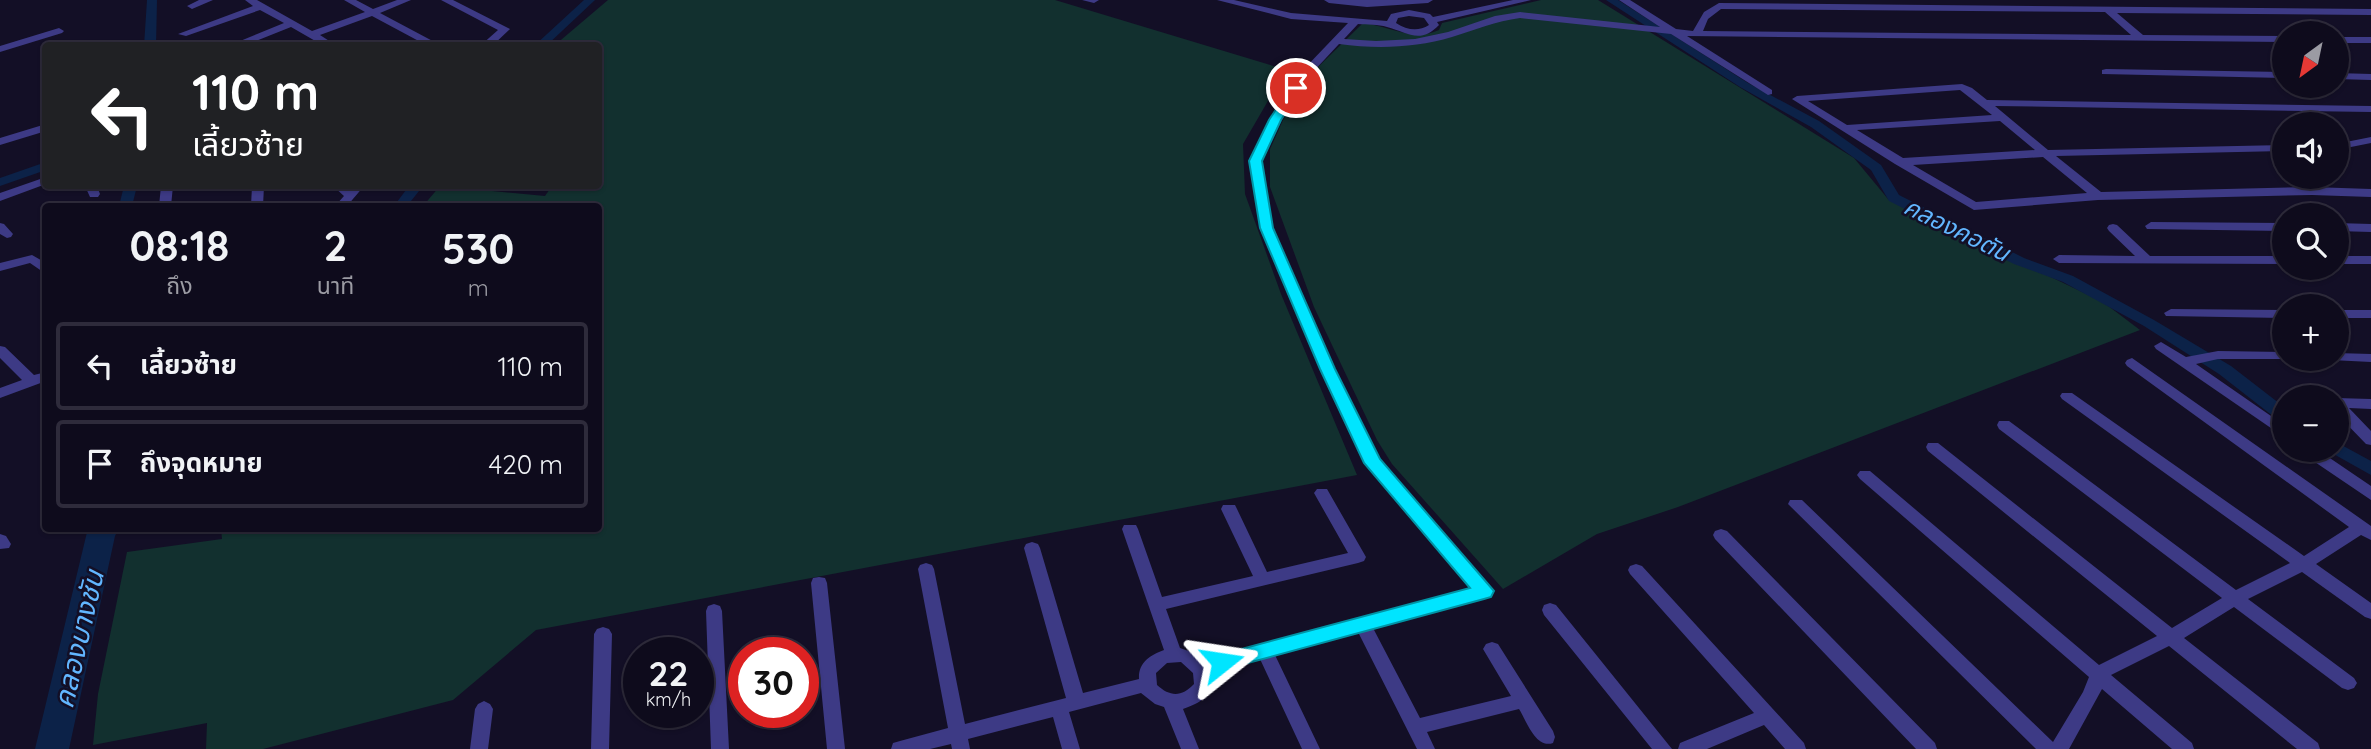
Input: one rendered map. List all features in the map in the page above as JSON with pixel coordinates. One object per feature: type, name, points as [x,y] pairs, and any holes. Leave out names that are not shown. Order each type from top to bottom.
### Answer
[{"type":"street","points":[[192,6],[208,0]]},
{"type":"street","points":[[250,0],[326,42]]},
{"type":"street","points":[[349,0],[429,42]]},
{"type":"street","points":[[313,34],[406,0]]},
{"type":"street","points":[[446,0],[505,29],[490,42]]},
{"type":"street","points":[[1087,0],[1094,0]]},
{"type":"street","points":[[1222,0],[1291,16],[1391,24],[1408,32],[1430,30],[1434,25],[1432,20]]},
{"type":"street","points":[[1329,0],[1428,0]]},
{"type":"street","points":[[1391,24],[1391,20],[1401,14],[1419,14],[1432,20],[1527,0]]},
{"type":"street","points":[[1624,0],[1668,31],[1768,92]]},
{"type":"street","points":[[2049,0],[2070,1],[2081,9]]},
{"type":"street","points":[[183,34],[261,6]]},
{"type":"street","points":[[1697,34],[1699,24],[1710,11],[1719,6],[2081,9],[2369,18]]},
{"type":"street","points":[[2108,10],[2142,38]]},
{"type":"street","points":[[1337,41],[1363,45],[1416,43],[1444,37],[1496,17],[1520,15],[1697,34],[2272,40]]},
{"type":"street","points":[[1201,668],[1484,591],[1373,463],[1266,228],[1255,161],[1275,120],[1300,82],[1355,22]]},
{"type":"street","points":[[244,42],[291,24]]},
{"type":"street","points":[[0,49],[59,31]]},
{"type":"street","points":[[2349,40],[2371,40]]},
{"type":"street","points":[[2106,72],[2272,75]]},
{"type":"street","points":[[2349,76],[2371,77]]},
{"type":"street","points":[[2098,196],[1968,90],[1956,87],[1797,99],[1974,206],[2098,196],[2312,191],[2371,193]]},
{"type":"street","points":[[1985,103],[2371,108]]},
{"type":"street","points":[[1844,128],[2002,118]]},
{"type":"street","points":[[0,142],[42,128]]},
{"type":"street","points":[[2349,144],[2371,140]]},
{"type":"street","points":[[1899,162],[2045,153],[2272,148]]},
{"type":"street","points":[[0,197],[42,181]]},
{"type":"street","points":[[2151,226],[2272,227]]},
{"type":"street","points":[[2349,227],[2371,228]]},
{"type":"street","points":[[2113,228],[2146,259]]},
{"type":"street","points":[[0,267],[32,259],[42,267]]},
{"type":"street","points":[[2059,259],[2272,260]]},
{"type":"street","points":[[2349,260],[2371,260]]},
{"type":"street","points":[[2171,313],[2272,314]]},
{"type":"street","points":[[2349,314],[2371,314]]},
{"type":"street","points":[[2161,346],[2272,424]]},
{"type":"street","points":[[0,350],[30,380]]},
{"type":"street","points":[[2185,362],[2218,355],[2272,356]]},
{"type":"street","points":[[2349,357],[2371,358]]},
{"type":"street","points":[[2059,749],[2091,695],[2098,676],[2105,670],[2366,530],[2132,363]]},
{"type":"street","points":[[0,393],[42,377]]},
{"type":"street","points":[[2067,396],[2371,612]]},
{"type":"street","points":[[2349,403],[2371,404]]},
{"type":"street","points":[[2349,417],[2371,440]]},
{"type":"street","points":[[2004,425],[2348,683]]},
{"type":"street","points":[[1933,447],[2311,749]]},
{"type":"street","points":[[2325,462],[2371,494]]},
{"type":"street","points":[[1865,475],[2185,749]]},
{"type":"street","points":[[1157,605],[1358,558],[1322,494]]},
{"type":"street","points":[[1796,504],[2048,749]]},
{"type":"street","points":[[1229,509],[1263,580]]},
{"type":"street","points":[[1130,528],[1174,654]]},
{"type":"street","points":[[1721,535],[1928,749]]},
{"type":"street","points":[[1032,548],[1068,705],[1071,749]]},
{"type":"street","points":[[926,569],[959,741]]},
{"type":"street","points":[[1636,570],[1797,749]]},
{"type":"street","points":[[819,583],[836,749]]},
{"type":"street","points":[[1550,610],[1663,749]]},
{"type":"street","points":[[714,611],[720,749]]},
{"type":"street","points":[[1363,624],[1426,749]]},
{"type":"street","points":[[600,749],[603,634]]},
{"type":"street","points":[[1492,649],[1546,737]]},
{"type":"street","points":[[1265,651],[1311,749]]},
{"type":"street","points":[[1174,654],[1191,659],[1201,668],[1204,678],[1198,693],[1181,702],[1171,702],[1154,695],[1147,684],[1147,672],[1157,659],[1174,654]]},
{"type":"street","points":[[900,749],[959,741],[1068,705],[1147,684]]},
{"type":"street","points":[[1415,727],[1523,701]]},
{"type":"street","points":[[1171,702],[1190,749]]},
{"type":"street","points":[[479,749],[484,709]]},
{"type":"street","points":[[1687,749],[1767,716]]},
{"type":"green space","points":[[608,0],[1055,0],[1290,71],[1272,94],[1243,144],[1245,194],[1281,294],[1357,475],[536,630],[453,700],[263,749],[206,749],[207,723],[93,745],[98,694],[127,552],[222,539],[221,532],[602,532],[602,203],[426,203],[437,189],[472,189],[545,196],[550,189],[602,189],[602,42],[559,42]]},
{"type":"green space","points":[[1541,0],[1598,0],[1854,158],[1888,199],[2103,302],[2140,330],[1678,507],[1597,534],[1503,589],[1392,464],[1377,440],[1314,307],[1270,187],[1270,149],[1283,120],[1315,70],[1363,23],[1410,34],[1429,33],[1439,30],[1442,23]]},
{"type":"waterway","points":[[150,42],[152,0]]},
{"type":"waterway","name":"คลองบางชัน","points":[[543,42],[590,0]]},
{"type":"waterway","name":"คลองคอตัน","points":[[1611,0],[1744,85],[1815,124],[1876,168],[1894,198],[2019,261],[2068,279],[2149,323],[2225,370],[2272,407]]},
{"type":"waterway","points":[[0,182],[42,167]]},
{"type":"waterway","points":[[127,203],[129,189]]},
{"type":"waterway","name":"คลองบางชัน","points":[[402,203],[414,189]]},
{"type":"waterway","name":"คลองคอตัน","points":[[2349,456],[2371,469]]},
{"type":"waterway","name":"คลองบางชัน","points":[[52,749],[101,532]]},
{"type":"route","points":[[1222,662],[1484,591],[1375,467],[1266,228],[1255,161],[1275,120],[1296,88]]}]
